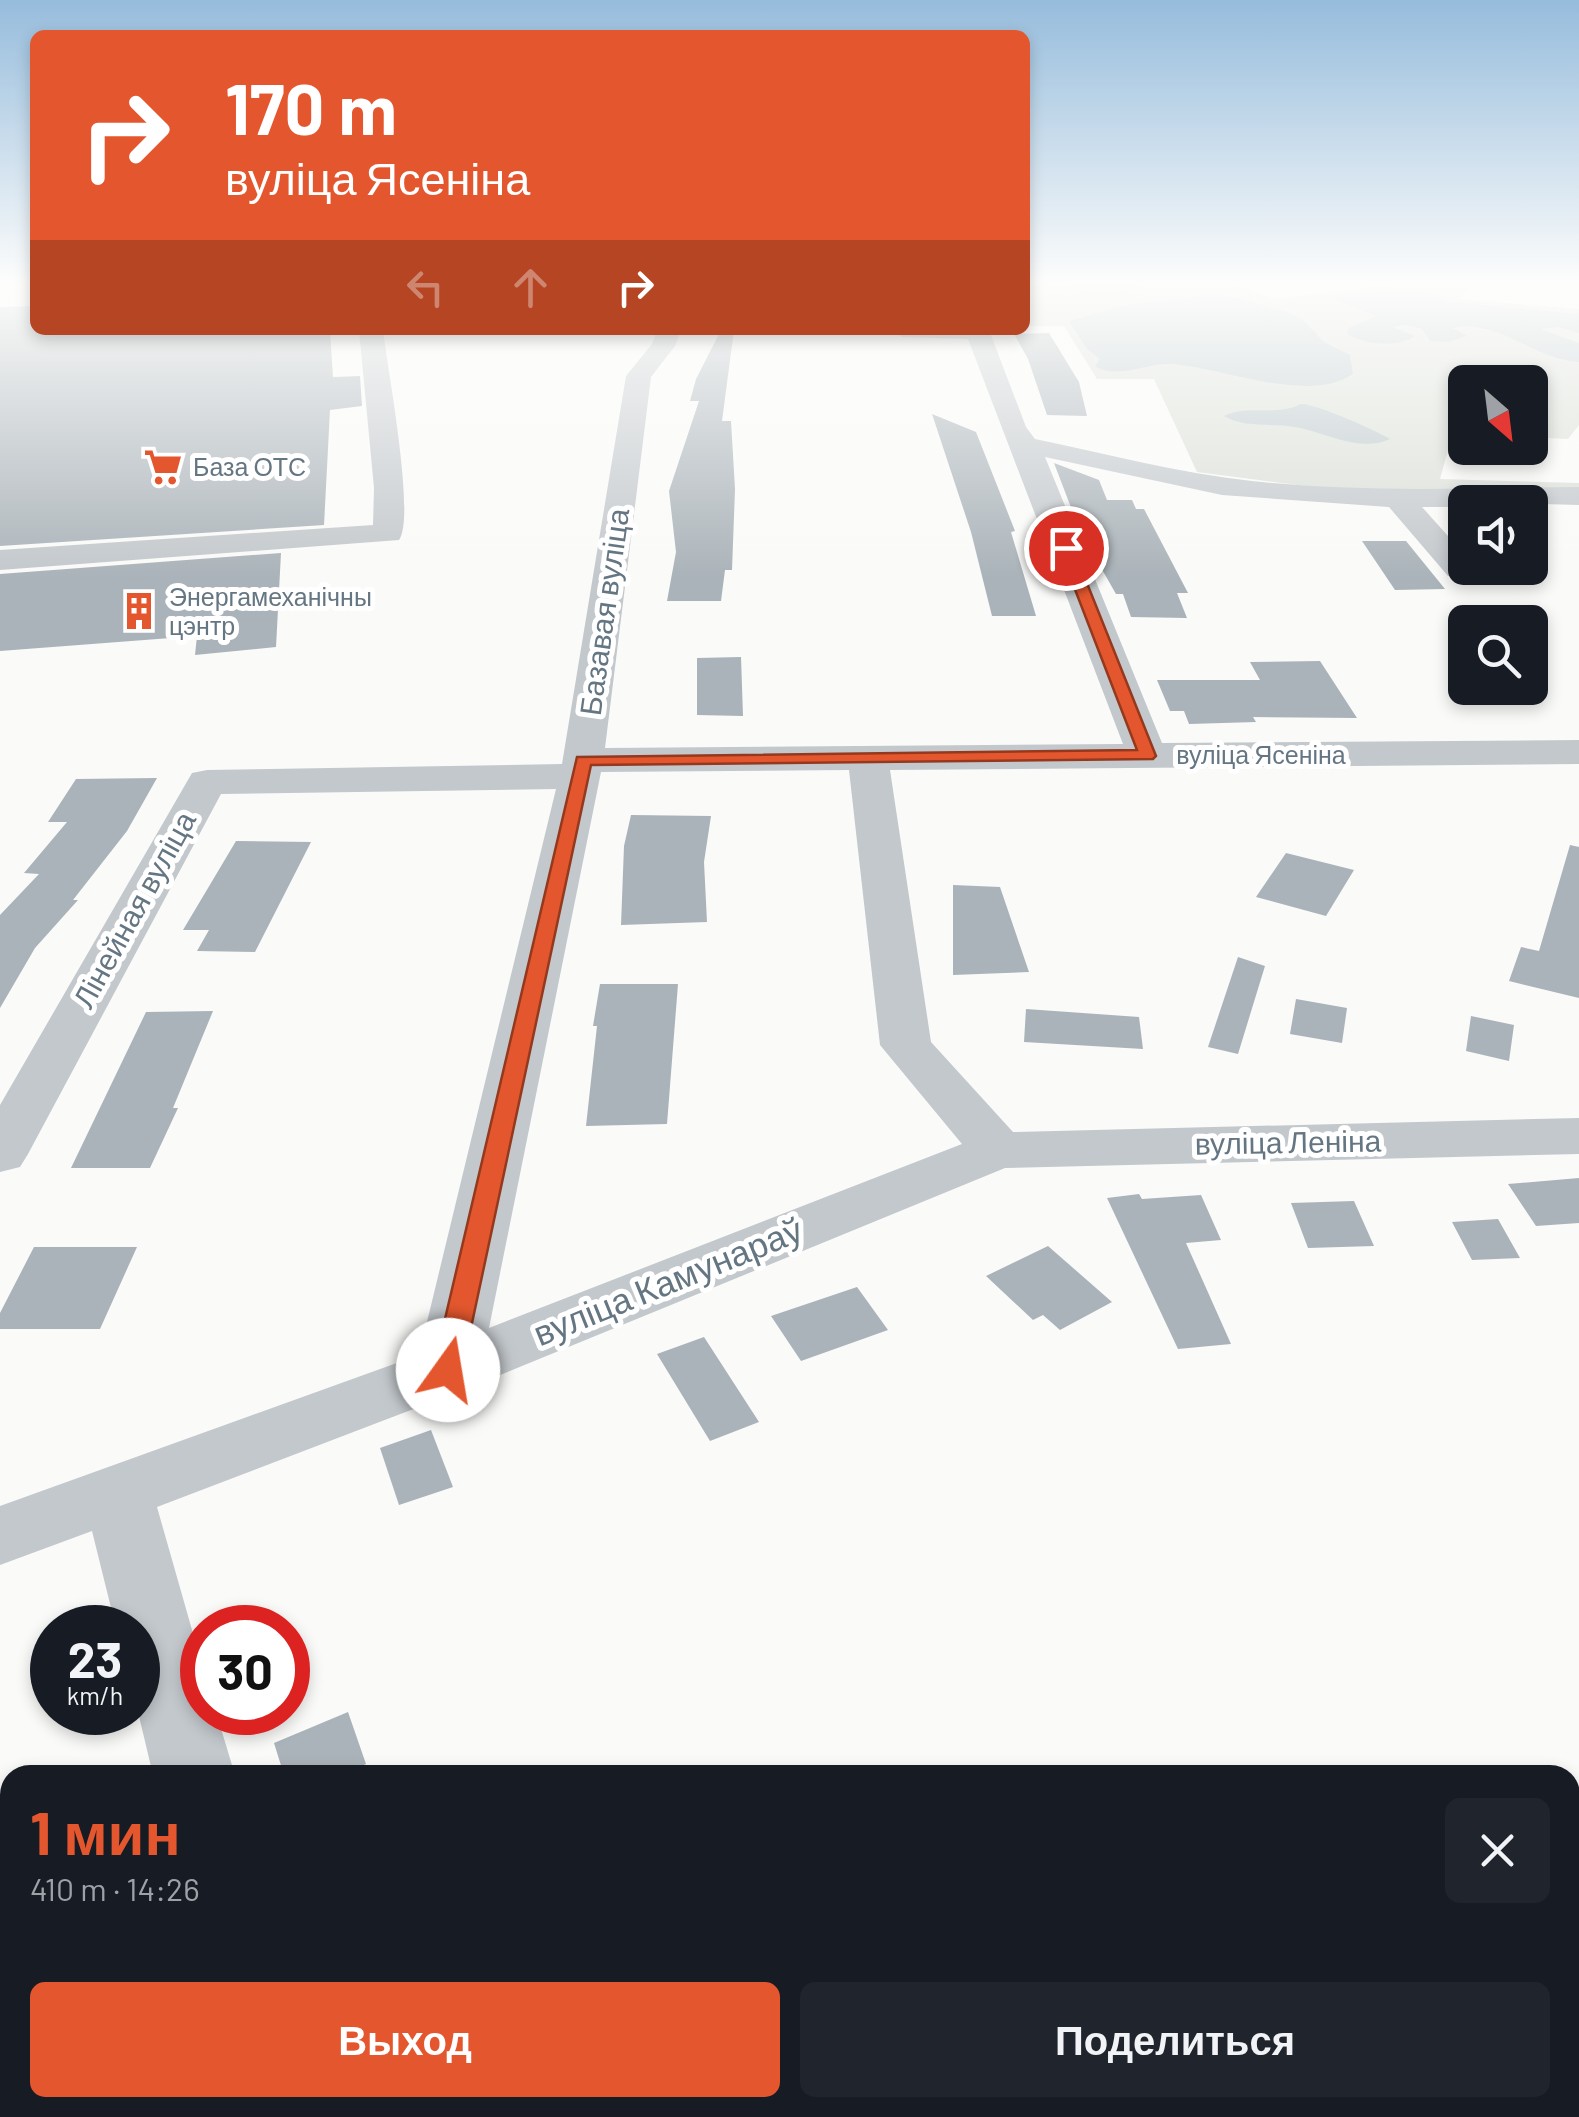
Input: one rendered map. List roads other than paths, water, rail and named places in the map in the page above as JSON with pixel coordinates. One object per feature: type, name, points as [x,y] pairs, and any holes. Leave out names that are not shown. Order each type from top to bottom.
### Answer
[{"type":"street","points":[[0,560],[388,534],[389,488],[377,381]]},
{"type":"street","name":"Базавая вуліца","points":[[448,1370],[581,768],[639,381]]},
{"type":"street","points":[[995,381],[1012,428],[1026,445],[1147,756]]},
{"type":"street","points":[[1026,445],[1248,490],[1398,498],[1579,496]]},
{"type":"street","points":[[1398,498],[1448,556]]},
{"type":"street","name":"вуліца Ясеніна","points":[[581,768],[868,758],[1579,752]]},
{"type":"street","points":[[868,758],[906,1046],[998,1150]]},
{"type":"street","name":"Лінейная вуліца","points":[[0,1154],[207,782],[581,768]]},
{"type":"street","name":"вуліца Леніна","points":[[998,1150],[1579,1136]]},
{"type":"street","name":"вуліца Камунараў","points":[[0,1536],[448,1370],[998,1150]]},
{"type":"street","points":[[117,1491],[191,1765]]},
{"type":"place","name":"База ОТС","points":[[163,467]]},
{"type":"place","name":"Энергамеханічны цэнтр","points":[[139,611]]}]
